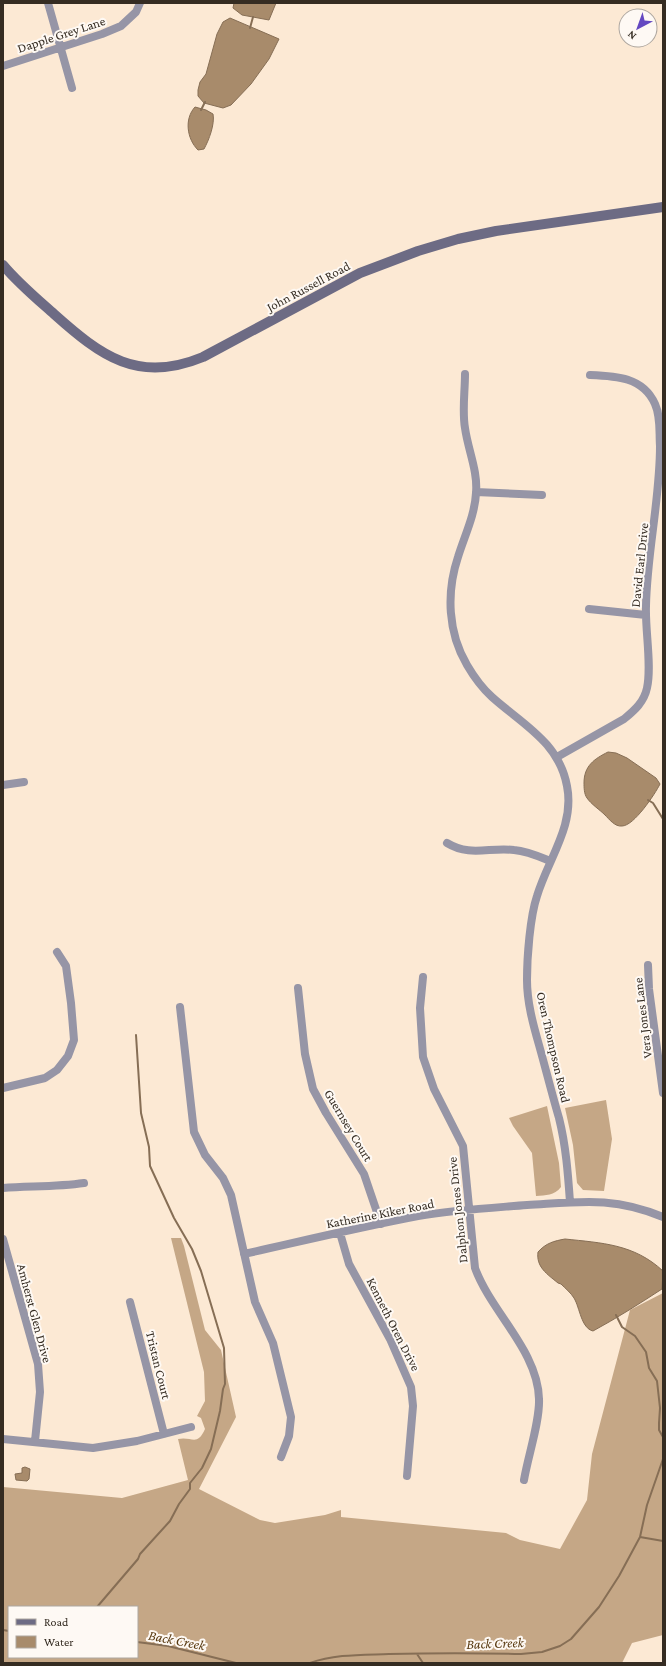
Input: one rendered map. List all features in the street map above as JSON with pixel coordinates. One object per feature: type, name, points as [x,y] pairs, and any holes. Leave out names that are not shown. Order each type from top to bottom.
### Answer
[{"type":"street","points":[[48,3],[72,88]]},
{"type":"street","name":"Dapple Grey Lane","points":[[3,66],[102,34],[121,26],[136,12],[140,3]]},
{"type":"street","name":"John Russell Road","points":[[3,265],[33,296],[73,332],[107,355],[120,362],[137,366],[165,368],[184,364],[203,357],[360,273],[418,251],[458,239],[501,230],[663,207]]},
{"type":"street","name":"Oren Thompson Road","points":[[465,374],[464,424],[475,474],[476,492],[475,506],[457,559],[451,586],[451,611],[454,635],[463,659],[482,686],[490,695],[539,735],[557,757],[566,780],[569,806],[564,831],[540,886],[532,915],[527,978],[531,1015],[563,1134],[567,1161],[570,1202]]},
{"type":"street","name":"David Earl Drive","points":[[557,757],[624,719],[634,711],[642,700],[648,686],[649,675],[646,615],[647,578],[658,496],[660,463],[658,414],[650,396],[643,388],[633,381],[615,376],[590,375]]},
{"type":"street","points":[[476,492],[542,495]]},
{"type":"street","points":[[589,610],[646,615]]},
{"type":"street","points":[[3,786],[24,782]]},
{"type":"street","points":[[446,843],[455,848],[466,851],[512,849],[523,851],[550,861]]},
{"type":"street","points":[[3,1088],[45,1078],[57,1070],[68,1056],[74,1040],[71,1003],[66,966],[57,952]]},
{"type":"street","name":"Vera Jones Lane","points":[[648,965],[649,988],[663,1093]]},
{"type":"street","name":"Dalphon Jones Drive","points":[[423,977],[420,1008],[423,1057],[434,1089],[463,1146],[474,1262],[479,1280],[530,1362],[538,1387],[538,1416],[524,1480]]},
{"type":"street","name":"Guernsey Court","points":[[298,988],[304,1054],[313,1089],[326,1113],[364,1174],[381,1224]]},
{"type":"street","points":[[180,1007],[194,1132],[206,1155],[227,1185],[231,1195],[255,1302],[273,1343],[278,1359],[291,1417],[290,1436],[282,1457]]},
{"type":"street","points":[[3,1188],[68,1186],[84,1183]]},
{"type":"street","name":"Katherine Kiker Road","points":[[244,1254],[426,1215],[470,1210],[596,1201],[612,1202],[663,1217]]},
{"type":"street","name":"Kenneth Oren Drive","points":[[340,1233],[350,1264],[390,1339],[411,1387],[413,1406],[407,1476]]},
{"type":"street","name":"Amherst Glen Drive","points":[[3,1240],[38,1364],[40,1392],[35,1441]]},
{"type":"street","name":"Tristan Court","points":[[130,1302],[164,1434]]},
{"type":"street","points":[[3,1439],[93,1448],[137,1441],[191,1427]]},
{"type":"shaded area","points":[[606,1100],[612,1139],[604,1191],[583,1190],[577,1183],[573,1145],[565,1108]]},
{"type":"shaded area","points":[[547,1106],[559,1163],[561,1187],[553,1194],[536,1196],[532,1153],[509,1118]]},
{"type":"shaded area","points":[[171,1238],[181,1238],[184,1246],[205,1330],[221,1350],[236,1417],[199,1489],[260,1520],[275,1523],[325,1515],[341,1510],[341,1517],[506,1533],[520,1540],[560,1549],[587,1500],[592,1454],[630,1310],[663,1293],[663,1635],[632,1643],[622,1663],[3,1663],[3,1487],[122,1498],[188,1480],[178,1439],[183,1438],[194,1440],[199,1438],[202,1434],[205,1429],[201,1418],[197,1416],[205,1401],[204,1372]]},
{"type":"water","points":[[234,3],[276,3],[269,20],[242,15],[233,8]]},
{"type":"water","points":[[230,18],[279,39],[269,59],[251,84],[231,105],[223,108],[204,103],[198,96],[198,90],[200,82],[206,74],[217,34],[223,22]]},
{"type":"water","points":[[195,107],[213,114],[211,132],[206,145],[204,149],[198,150],[191,140],[188,129],[189,117]]},
{"type":"water","points":[[608,752],[616,753],[627,758],[656,778],[660,784],[649,802],[627,825],[619,826],[612,822],[593,805],[585,793],[584,777],[588,768],[594,760]]},
{"type":"water","points":[[565,1239],[617,1246],[641,1255],[663,1271],[662,1289],[593,1331],[589,1329],[583,1322],[573,1296],[561,1284],[543,1270],[539,1262],[538,1252],[544,1246]]},
{"type":"water","points":[[25,1467],[30,1469],[29,1479],[27,1481],[16,1480],[15,1474],[22,1473],[22,1468]]},
{"type":"waterway","points":[[250,28],[253,17]]},
{"type":"waterway","points":[[201,110],[205,102]]},
{"type":"waterway","points":[[648,800],[653,803],[663,819]]},
{"type":"waterway","points":[[98,1606],[138,1559],[140,1554],[170,1521],[179,1504],[190,1489],[190,1483],[202,1468],[211,1449],[225,1384],[224,1348],[201,1271],[192,1249],[174,1218],[150,1166],[149,1147],[141,1113],[136,1035]]},
{"type":"waterway","points":[[616,1315],[622,1327],[635,1336],[646,1352],[649,1368],[657,1381],[660,1408],[659,1430],[663,1437]]},
{"type":"waterway","name":"Back Creek","points":[[310,1663],[339,1656],[359,1655],[438,1653],[521,1654],[542,1652],[560,1646],[571,1639],[599,1607],[619,1576],[640,1537],[647,1505],[663,1459]]},
{"type":"waterway","points":[[640,1537],[663,1541]]},
{"type":"waterway","name":"Back Creek","points":[[3,1630],[8,1631]]},
{"type":"waterway","name":"Back Creek","points":[[138,1642],[168,1646],[236,1663]]},
{"type":"waterway","points":[[417,1654],[423,1663]]}]
